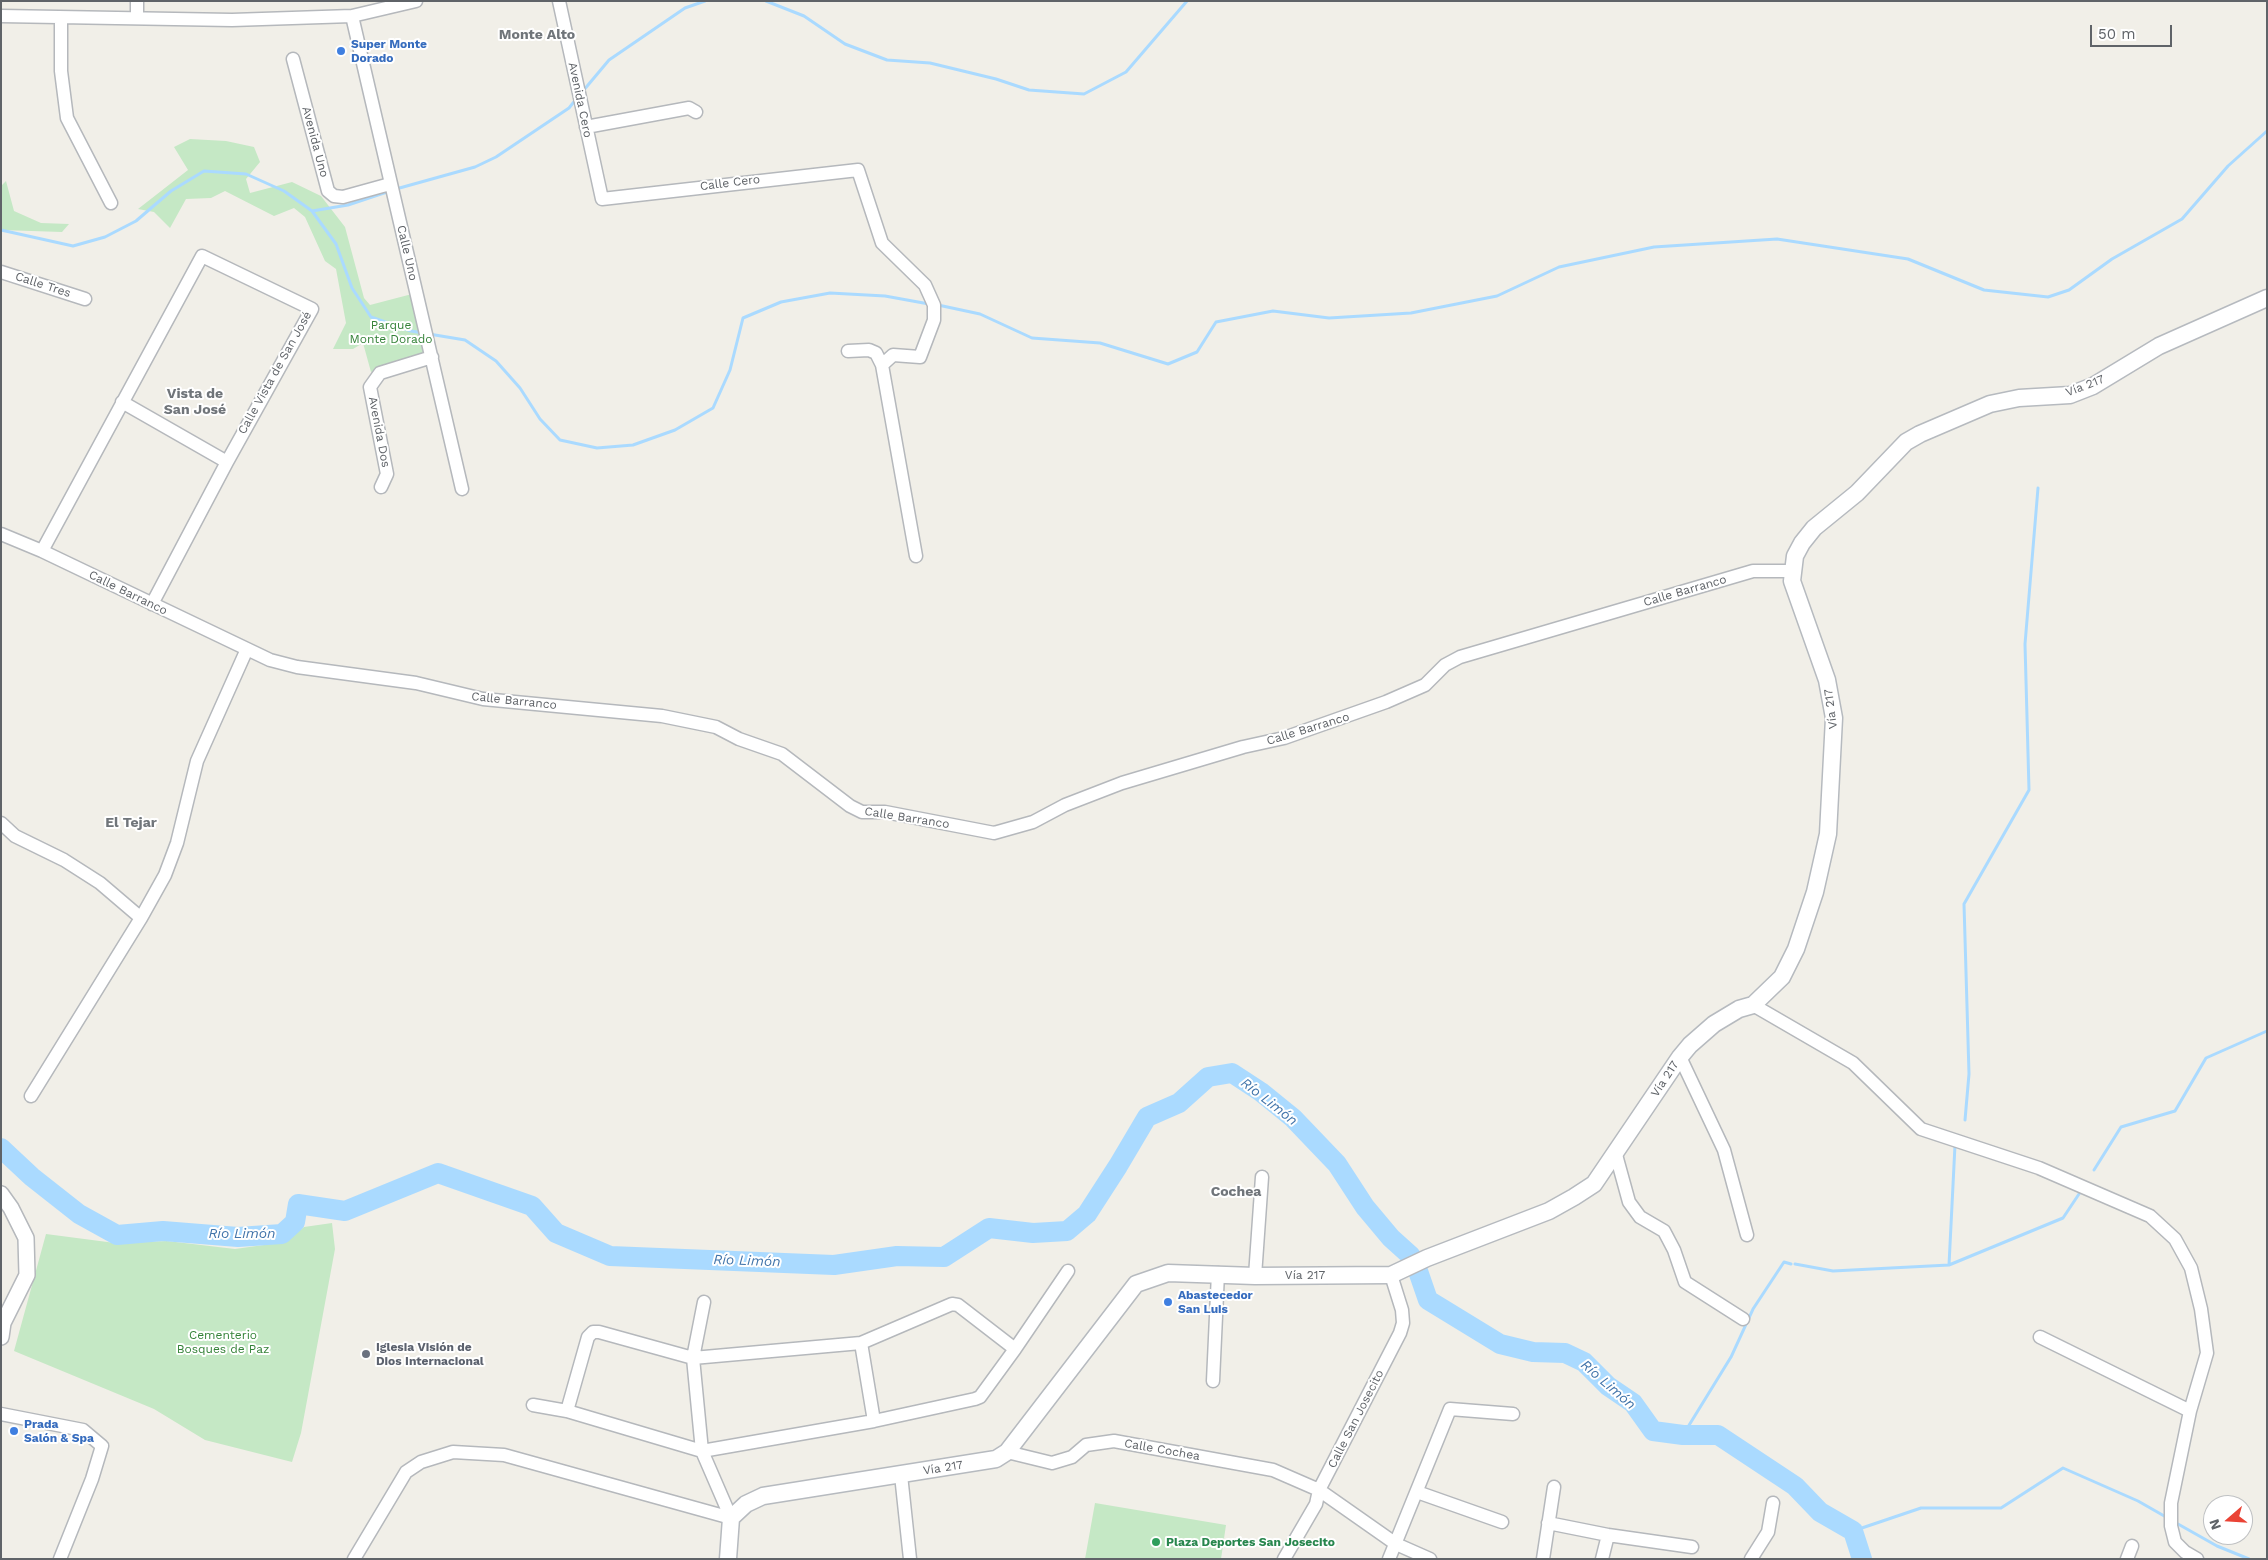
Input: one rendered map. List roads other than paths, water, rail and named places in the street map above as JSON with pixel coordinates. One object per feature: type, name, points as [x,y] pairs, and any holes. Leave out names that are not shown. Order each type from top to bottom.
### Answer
[{"type":"main road","name":"Vía 217","points":[[731,1518],[746,1504],[763,1496],[996,1459],[1007,1452],[1136,1284],[1168,1273],[1218,1273],[1255,1276],[1391,1275],[1427,1258],[1549,1211],[1574,1198],[1594,1184],[1680,1057],[1714,1024],[1739,1009],[1753,1005],[1782,977],[1796,949],[1815,892],[1828,834],[1834,718],[1827,680],[1792,581],[1795,556],[1802,543],[1814,528],[1857,493],[1906,442],[1920,434],[1990,404],[2019,398],[2078,392],[2093,386],[2159,346],[2267,298]]},
{"type":"main road","points":[[728,1559],[731,1518]]},
{"type":"street","points":[[137,1],[137,18]]},
{"type":"street","points":[[1,16],[232,20],[352,16],[416,1]]},
{"type":"street","name":"Avenida Cero","points":[[559,1],[602,198]]},
{"type":"street","name":"Calle Uno","points":[[352,16],[462,489]]},
{"type":"street","points":[[61,18],[60,71],[67,118],[111,203]]},
{"type":"street","name":"Avenida Uno","points":[[293,59],[328,191],[334,196],[343,197],[390,184]]},
{"type":"street","points":[[586,127],[689,108],[696,112]]},
{"type":"street","name":"Calle Cero","points":[[602,198],[858,170],[882,243],[925,285],[934,305],[934,320],[920,357],[893,355],[882,364]]},
{"type":"street","name":"Calle Vista de San José","points":[[42,551],[202,256],[312,309],[226,462],[152,604]]},
{"type":"street","name":"Calle Tres","points":[[1,272],[85,299]]},
{"type":"street","points":[[848,351],[869,350],[876,353],[882,364],[916,556]]},
{"type":"street","name":"Avenida Dos","points":[[381,488],[387,474],[370,387],[380,373],[432,358]]},
{"type":"street","points":[[122,402],[226,462]]},
{"type":"street","name":"Calle Barranco","points":[[1,534],[42,551],[270,660],[297,667],[416,683],[483,699],[662,716],[716,727],[739,739],[782,754],[850,806],[862,812],[885,812],[994,833],[1033,822],[1065,805],[1122,783],[1243,747],[1284,738],[1352,715],[1425,685],[1445,665],[1460,657],[1752,571],[1792,571]]},
{"type":"street","points":[[31,1096],[141,918],[165,875],[177,843],[197,761],[247,649]]},
{"type":"street","points":[[1,823],[15,836],[71,864],[100,884],[141,918]]},
{"type":"street","points":[[1753,1005],[1852,1063],[1921,1129],[2038,1168],[2150,1216],[2175,1239],[2191,1268],[2201,1308],[2207,1353],[2190,1411],[2171,1503],[2171,1526],[2175,1542],[2185,1552],[2197,1559]]},
{"type":"street","points":[[1680,1057],[1724,1150],[1747,1234]]},
{"type":"street","points":[[1616,1151],[1629,1202],[1640,1218],[1664,1231],[1674,1250],[1685,1282],[1742,1319]]},
{"type":"street","points":[[1255,1276],[1262,1176]]},
{"type":"street","points":[[1,1194],[11,1208],[26,1238],[27,1274],[2,1327]]},
{"type":"street","points":[[533,1405],[566,1411],[702,1451],[874,1421],[980,1397],[1016,1349],[1068,1271]]},
{"type":"street","points":[[1213,1382],[1218,1273]]},
{"type":"street","name":"Calle San Josecito","points":[[1284,1559],[1316,1504],[1319,1490],[1400,1333],[1403,1323],[1402,1310],[1391,1275]]},
{"type":"street","points":[[704,1302],[693,1358],[702,1451],[731,1518]]},
{"type":"street","points":[[566,1411],[588,1337],[593,1332],[599,1332],[693,1358],[861,1343],[952,1304],[958,1305],[1016,1349]]},
{"type":"street","points":[[2040,1337],[2190,1411]]},
{"type":"street","points":[[861,1343],[874,1421]]},
{"type":"street","points":[[1389,1559],[1450,1409],[1513,1414]]},
{"type":"street","points":[[1,1414],[83,1430],[102,1446],[92,1479],[60,1559]]},
{"type":"street","name":"Calle Cochea","points":[[1007,1452],[1052,1463],[1072,1457],[1086,1445],[1114,1441],[1273,1470],[1319,1490],[1396,1544],[1430,1559]]},
{"type":"street","points":[[354,1559],[406,1472],[421,1462],[453,1452],[504,1455],[731,1518]]},
{"type":"street","points":[[900,1475],[910,1559]]},
{"type":"street","points":[[1543,1559],[1554,1487]]},
{"type":"street","points":[[1417,1492],[1502,1522]]},
{"type":"street","points":[[1750,1559],[1768,1532],[1773,1503]]},
{"type":"street","points":[[1548,1523],[1608,1535],[1692,1547]]},
{"type":"street","points":[[1602,1559],[1608,1535]]},
{"type":"street","points":[[2127,1559],[2132,1546]]},
{"type":"waterway","points":[[583,91],[609,60],[685,8],[705,1]]},
{"type":"waterway","points":[[766,1],[804,16],[845,44],[887,60],[930,63],[996,79],[1029,90],[1084,94],[1126,72],[1187,1]]},
{"type":"waterway","points":[[396,189],[475,167],[496,157],[569,108],[577,98]]},
{"type":"waterway","points":[[938,305],[980,314],[1032,338],[1100,343],[1168,364],[1197,352],[1216,322],[1273,311],[1329,318],[1411,313],[1497,296],[1559,267],[1654,247],[1777,239],[1908,259],[1984,290],[2048,297],[2069,290],[2112,259],[2182,219],[2228,166],[2267,131]]},
{"type":"waterway","points":[[1,230],[73,246],[105,237],[136,221],[171,191],[204,171],[246,174],[284,191],[312,211],[336,244],[352,288],[371,317],[411,331],[423,333]]},
{"type":"waterway","points":[[312,211],[348,205],[390,191]]},
{"type":"waterway","points":[[429,334],[465,340],[496,361],[520,388],[540,419],[560,440],[597,448],[633,445],[675,430],[713,408],[730,370],[743,318],[781,302],[830,293],[885,296],[929,304]]},
{"type":"waterway","points":[[1965,1120],[1969,1074],[1964,904],[2029,790],[2025,644],[2038,488]]},
{"type":"waterway","points":[[2094,1170],[2121,1127],[2175,1111],[2206,1058],[2267,1031]]},
{"type":"waterway","name":"Río Limón","points":[[1,1148],[32,1177],[79,1214],[117,1235],[163,1231],[238,1237],[282,1234],[295,1222],[298,1204],[345,1211],[438,1173],[532,1206],[556,1233],[610,1256],[834,1265],[897,1256],[944,1257],[989,1228],[1033,1233],[1067,1231],[1087,1214],[1147,1117],[1179,1103],[1208,1077],[1232,1073],[1261,1092],[1293,1118],[1337,1164],[1365,1207],[1391,1238],[1411,1256]]},
{"type":"waterway","points":[[1949,1265],[1955,1145]]},
{"type":"waterway","points":[[1795,1264],[1833,1271],[1949,1265],[2063,1218],[2079,1194]]},
{"type":"waterway","points":[[1683,1435],[1731,1357],[1753,1309],[1784,1262],[1791,1264]]},
{"type":"waterway","name":"Río Limón","points":[[1418,1271],[1428,1300],[1500,1344],[1533,1352],[1565,1353],[1584,1362],[1608,1386],[1633,1403],[1653,1431],[1683,1435],[1718,1435],[1795,1486],[1820,1512],[1853,1531],[1862,1559]]},
{"type":"waterway","points":[[1853,1531],[1921,1508],[2001,1508],[2063,1468],[2138,1501],[2166,1517]]},
{"type":"waterway","points":[[2178,1524],[2217,1546],[2249,1559]]},
{"type":"place","name":"Super Monte Dorado","points":[[341,51]]},
{"type":"place","name":"Abastecedor San Luis","points":[[1168,1302]]},
{"type":"place","name":"Iglesia Visión de Dios Internacional","points":[[366,1354]]},
{"type":"place","name":"Prada Salón & Spa","points":[[14,1431]]},
{"type":"place","name":"Plaza Deportes San Josecito","points":[[1156,1542]]},
{"type":"district","name":"Monte Alto","points":[[537,35]]},
{"type":"district","name":"Vista de San José","points":[[195,402]]},
{"type":"district","name":"El Tejar","points":[[131,823]]},
{"type":"district","name":"Cochea","points":[[1236,1192]]},
{"type":"park label","name":"Parque Monte Dorado","points":[[391,332]]},
{"type":"park label","name":"Cementerio Bosques de Paz","points":[[223,1342]]}]
